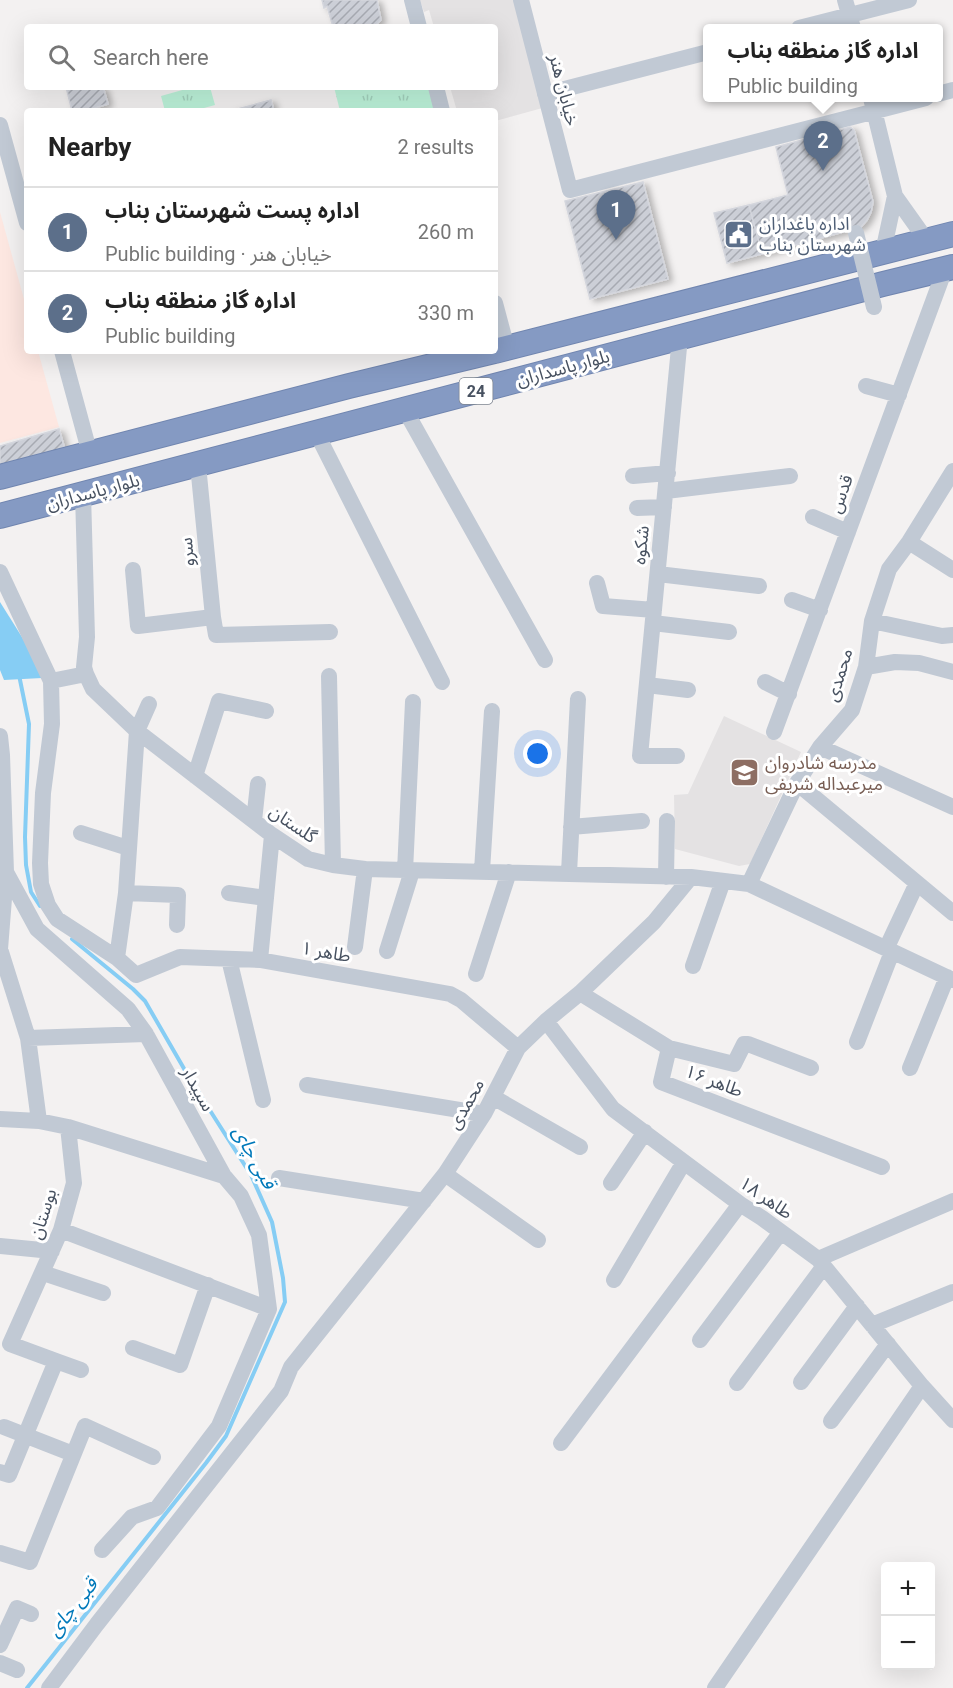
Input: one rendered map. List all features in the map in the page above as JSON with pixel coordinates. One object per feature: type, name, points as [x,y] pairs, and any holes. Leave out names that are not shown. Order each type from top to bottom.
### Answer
[{"type":"highway","name":"بلوار پاسداران","points":[[499,350],[953,234]]},
{"type":"highway","name":"بلوار پاسداران","points":[[0,516],[949,268]]},
{"type":"highway","name":"بلوار پاسداران","points":[[0,477],[349,386],[482,354]]},
{"type":"street","points":[[412,0],[418,24]]},
{"type":"street","name":"خیابان هنر","points":[[521,0],[570,190],[872,104]]},
{"type":"street","points":[[814,24],[909,0]]},
{"type":"street","points":[[545,94],[703,53]]},
{"type":"street","points":[[437,90],[441,108]]},
{"type":"street","points":[[890,102],[872,104],[895,196],[927,241]]},
{"type":"street","points":[[0,125],[24,212]]},
{"type":"street","points":[[883,252],[895,196]]},
{"type":"street","points":[[856,233],[874,307]]},
{"type":"street","name":"قدس","points":[[774,732],[899,395],[949,268]]},
{"type":"street","name":"شکوه","points":[[677,756],[640,756],[680,337]]},
{"type":"street","points":[[63,354],[90,454]]},
{"type":"street","points":[[866,386],[899,395]]},
{"type":"street","points":[[405,410],[545,660]]},
{"type":"street","points":[[317,434],[442,682]]},
{"type":"street","name":"سرو","points":[[198,465],[216,635],[330,632]]},
{"type":"street","name":"محمدی","points":[[749,884],[797,783],[820,747],[852,710],[866,667],[872,621],[889,569],[909,542],[953,471]]},
{"type":"street","points":[[633,476],[668,472]]},
{"type":"street","points":[[637,508],[665,499],[790,476]]},
{"type":"street","points":[[51,681],[86,674],[83,494]]},
{"type":"street","points":[[813,517],[848,532]]},
{"type":"street","points":[[909,542],[953,570]]},
{"type":"street","points":[[133,570],[138,626],[213,617]]},
{"type":"street","points":[[0,572],[51,681],[52,724],[43,793],[40,863],[42,884],[48,905],[57,919],[117,958],[126,893],[137,731],[149,704]]},
{"type":"street","points":[[658,574],[759,586]]},
{"type":"street","points":[[597,583],[603,606],[729,632]]},
{"type":"street","points":[[792,600],[820,610]]},
{"type":"street","points":[[872,621],[942,636],[953,635]]},
{"type":"street","points":[[866,667],[895,662],[919,663],[953,672]]},
{"type":"street","name":"گلستان","points":[[86,674],[93,688],[137,731],[272,835],[308,859],[365,869],[691,877],[749,884],[950,979]]},
{"type":"street","points":[[329,676],[333,865]]},
{"type":"street","points":[[765,682],[789,694]]},
{"type":"street","points":[[647,686],[688,690]]},
{"type":"street","points":[[569,873],[578,699]]},
{"type":"street","points":[[195,776],[219,701],[266,711]]},
{"type":"street","points":[[387,951],[408,871],[413,702]]},
{"type":"street","points":[[482,872],[492,711]]},
{"type":"street","name":"سپیدار","points":[[0,736],[6,872],[37,929],[128,1009],[146,1034],[224,1176],[241,1196],[259,1235],[269,1308]]},
{"type":"street","points":[[820,747],[953,807]]},
{"type":"street","points":[[797,783],[953,913]]},
{"type":"street","points":[[254,821],[258,784]]},
{"type":"street","points":[[571,827],[642,821]]},
{"type":"street","points":[[666,877],[668,821]]},
{"type":"street","points":[[81,833],[128,848]]},
{"type":"street","points":[[260,960],[272,835]]},
{"type":"street","points":[[355,947],[365,869]]},
{"type":"street","points":[[6,872],[0,949],[28,1038],[39,1121]]},
{"type":"street","points":[[476,974],[509,872]]},
{"type":"street","name":"محمدی","points":[[49,1688],[281,1392],[291,1367],[445,1174],[484,1114],[518,1048],[654,922],[691,877]]},
{"type":"street","points":[[693,966],[723,881]]},
{"type":"street","points":[[856,1042],[889,950],[917,883]]},
{"type":"street","points":[[126,893],[177,895],[177,926]]},
{"type":"street","points":[[229,893],[266,898]]},
{"type":"street","name":"طاهر ۱","points":[[117,958],[136,975],[180,957],[260,960],[450,994],[461,1000],[518,1048]]},
{"type":"street","points":[[229,959],[263,1100]]},
{"type":"street","points":[[910,1068],[950,979]]},
{"type":"street","name":"طاهر ۱۶","points":[[580,993],[669,1048],[662,1082],[882,1167]]},
{"type":"street","name":"طاهر ۱۸","points":[[546,1021],[613,1109],[821,1263],[922,1386],[953,1420]]},
{"type":"street","points":[[28,1038],[146,1034]]},
{"type":"street","points":[[669,1048],[734,1064],[741,1046],[748,1044],[811,1068]]},
{"type":"street","points":[[307,1085],[484,1114]]},
{"type":"street","points":[[493,1097],[580,1147]]},
{"type":"street","points":[[0,1119],[39,1121],[68,1127],[224,1176]]},
{"type":"street","name":"بوستان","points":[[56,1361],[10,1344],[61,1230],[74,1183],[68,1127]]},
{"type":"street","points":[[611,1183],[645,1132]]},
{"type":"street","points":[[614,1280],[684,1162]]},
{"type":"street","points":[[445,1174],[538,1240]]},
{"type":"street","points":[[279,1178],[424,1201]]},
{"type":"street","points":[[737,1383],[821,1263],[953,1201]]},
{"type":"street","points":[[561,1443],[740,1204]]},
{"type":"street","points":[[61,1230],[269,1308],[219,1426],[157,1508],[132,1517],[102,1550]]},
{"type":"street","points":[[700,1340],[781,1232]]},
{"type":"street","points":[[0,1246],[52,1251]]},
{"type":"street","points":[[43,1273],[103,1293]]},
{"type":"street","points":[[133,1348],[180,1365],[208,1286]]},
{"type":"street","points":[[872,1325],[953,1292]]},
{"type":"street","points":[[801,1382],[857,1306]]},
{"type":"street","points":[[831,1421],[888,1344]]},
{"type":"street","points":[[4,1473],[26,1436],[56,1361],[81,1370]]},
{"type":"street","points":[[715,1688],[922,1386]]},
{"type":"street","points":[[0,1553],[30,1562],[85,1426],[153,1457]]},
{"type":"street","points":[[4,1428],[73,1454]]},
{"type":"street","points":[[0,1645],[17,1608],[31,1614]]},
{"type":"street","points":[[0,1663],[17,1670]]},
{"type":"shaded area","points":[[420,0],[517,0],[546,107],[498,120],[498,108],[456,108],[451,90],[498,90],[498,24],[433,24],[429,10],[424,12]]},
{"type":"shaded area","points":[[0,212],[24,299],[24,354],[39,354],[59,427],[0,443]]},
{"type":"shaded area","name":"مدرسه شادروان میرعبداله شریفی","points":[[724,716],[801,752],[750,864],[739,866],[675,849],[674,795],[688,794]]},
{"type":"green space","points":[[182,90],[211,90],[215,105],[204,108],[164,108],[161,96]]},
{"type":"green space","points":[[335,90],[433,90],[438,108],[339,108]]},
{"type":"water","points":[[0,602],[37,661],[42,678],[4,680],[0,670]]},
{"type":"building","points":[[322,0],[377,0],[381,20],[377,24],[332,24],[327,6],[324,8]]},
{"type":"building","points":[[67,90],[104,90],[108,104],[94,108],[71,108]]},
{"type":"building","points":[[271,100],[273,108],[241,108]]},
{"type":"building","points":[[850,127],[854,130],[873,202],[867,220],[861,227],[762,254],[749,205],[788,195],[776,147]]},
{"type":"building","points":[[643,182],[668,279],[590,299],[565,201]]},
{"type":"building","name":"اداره باغداران شهرستان بناب","points":[[749,205],[762,254],[727,263],[714,213]]},
{"type":"building","points":[[59,429],[66,453],[0,471],[0,446]]},
{"type":"waterway","name":"قبی چای","points":[[19,675],[29,724],[26,865],[31,892],[40,906]]},
{"type":"waterway","name":"قبی چای","points":[[27,1688],[226,1436],[285,1302],[283,1278],[272,1222],[251,1175],[190,1079],[145,1001],[72,939]]},
{"type":"place","name":"اداره گاز منطقه بناب","points":[[823,171]]},
{"type":"place","name":"اداره باغداران شهرستان بناب","points":[[738,234]]},
{"type":"place","name":"اداره پست شهرستان بناب","points":[[616,240]]},
{"type":"place","name":"مدرسه شادروان میرعبداله شریفی","points":[[744,773]]}]
